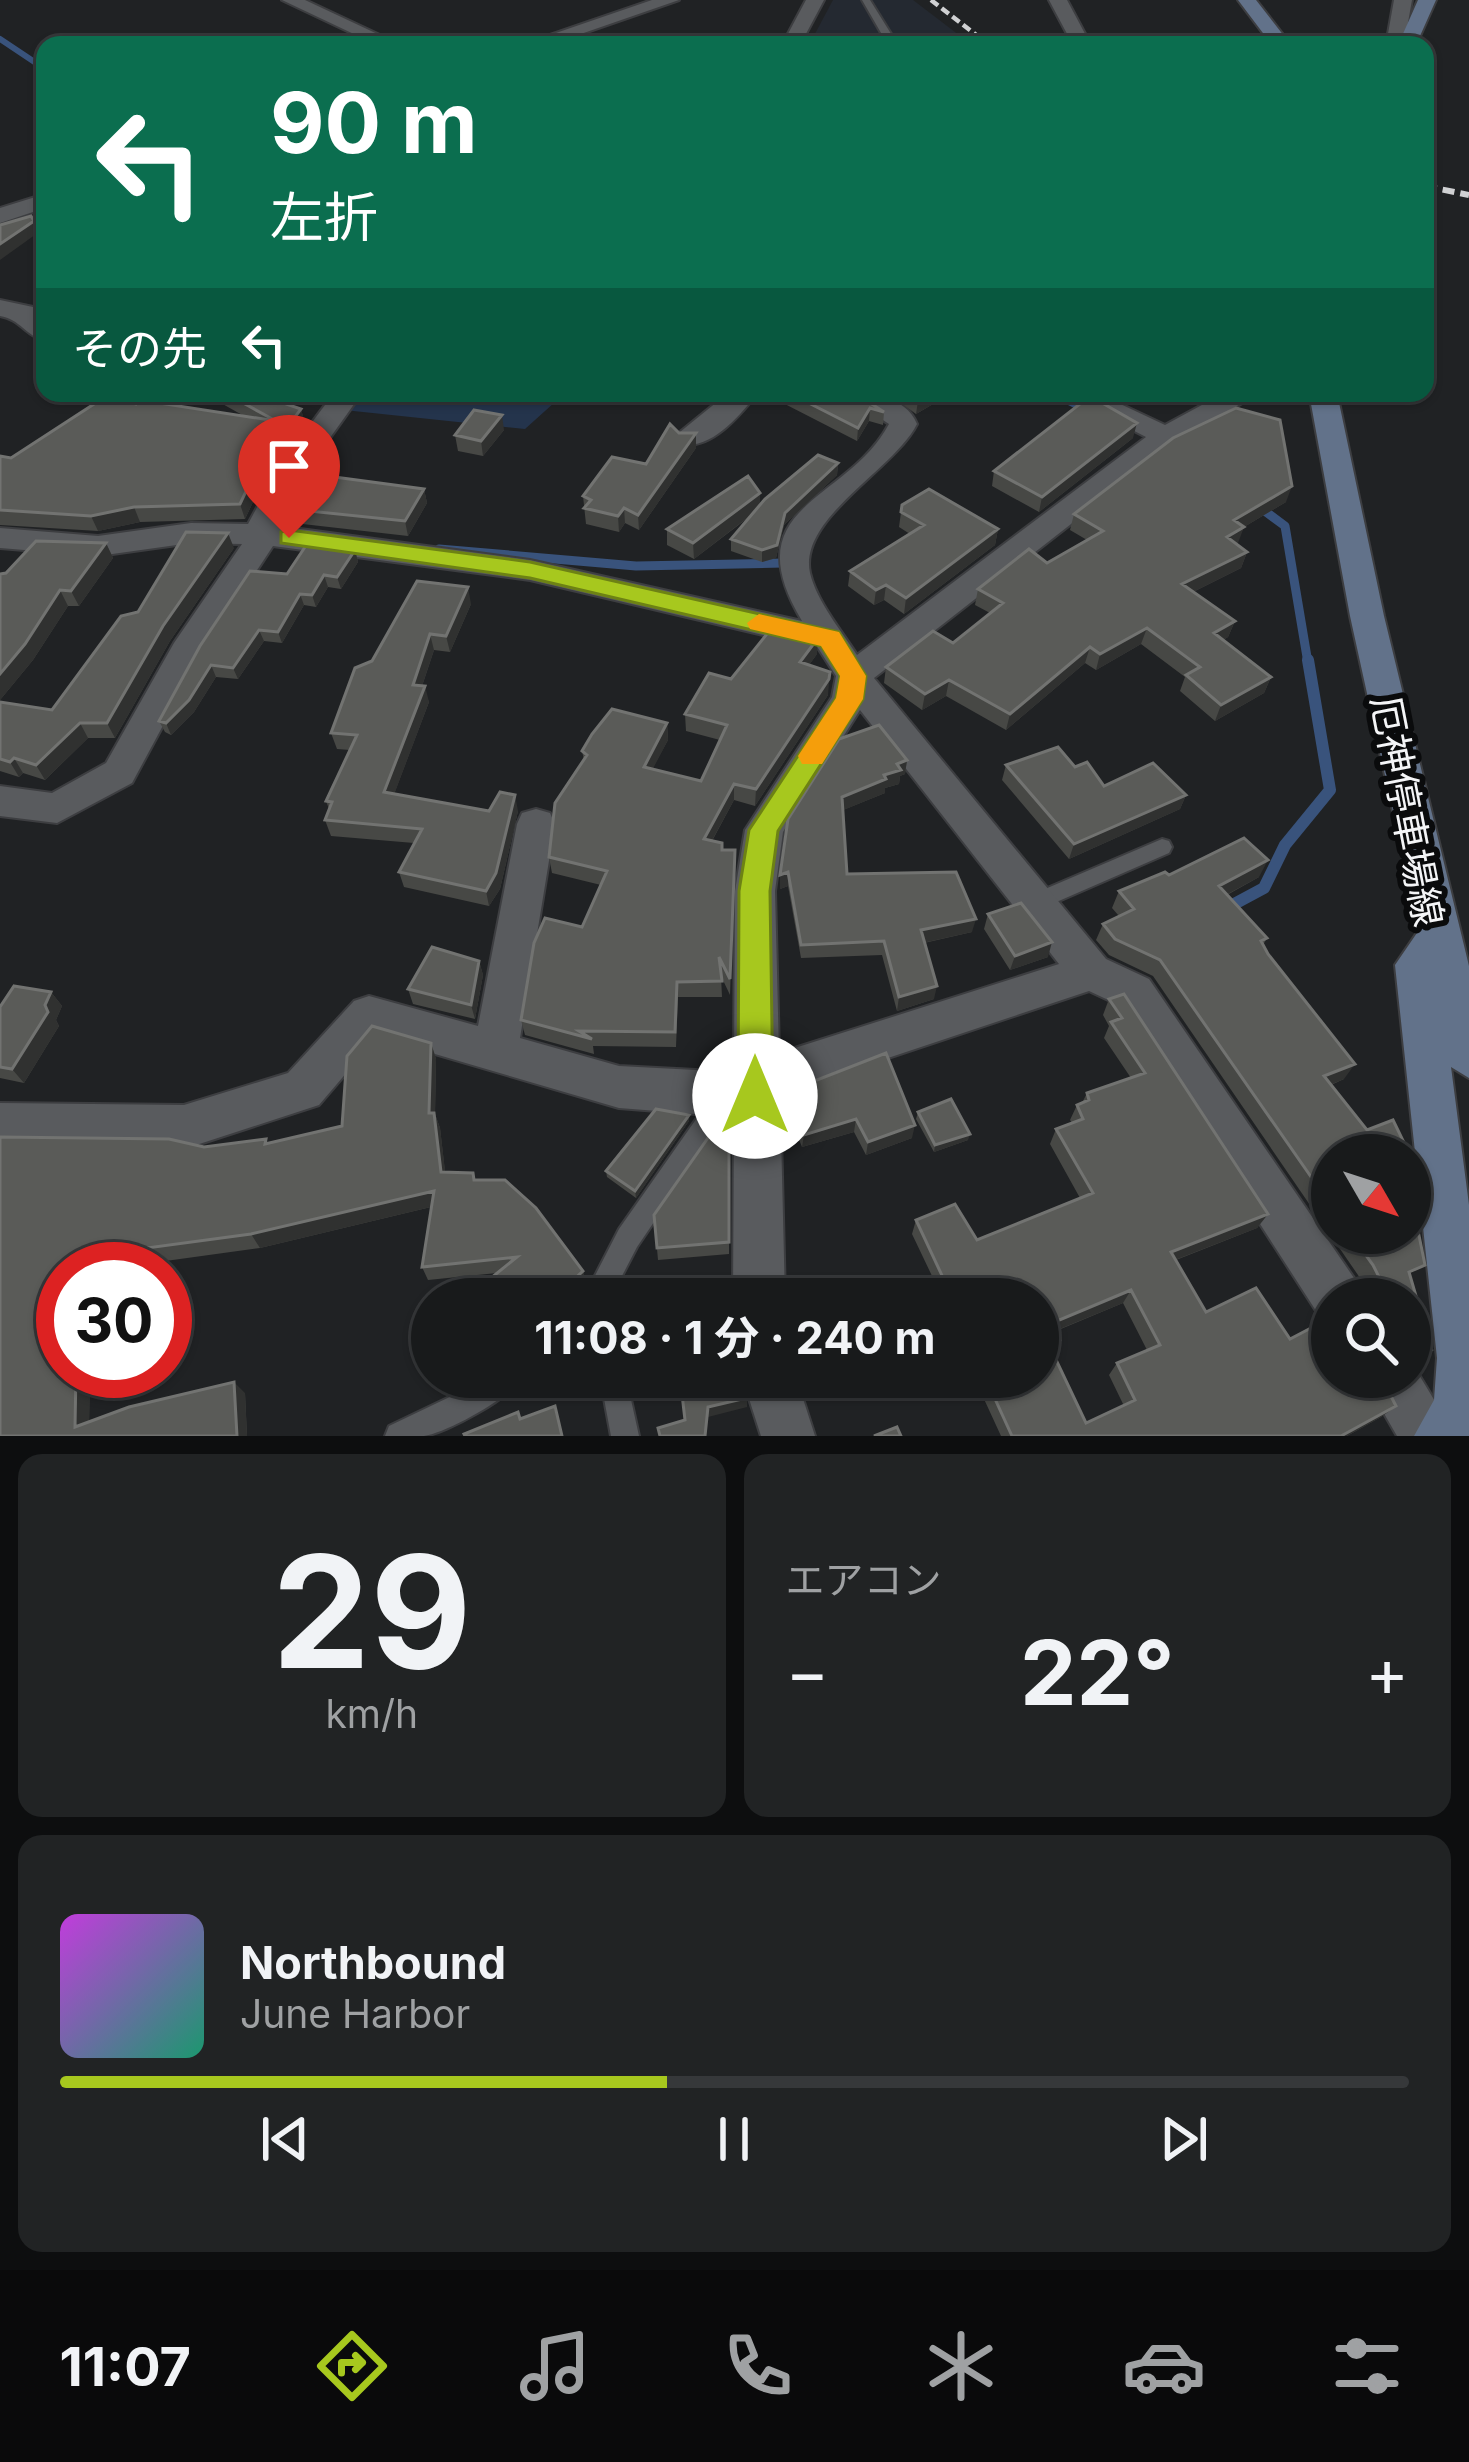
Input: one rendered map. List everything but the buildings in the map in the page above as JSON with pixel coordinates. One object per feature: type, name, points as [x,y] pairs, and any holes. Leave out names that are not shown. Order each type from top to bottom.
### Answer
[{"type":"main road","points":[[1247,0],[1275,36]]},
{"type":"main road","points":[[1411,36],[1427,0]]},
{"type":"main road","name":"厄神停車場線","points":[[1325,402],[1367,616],[1440,934],[1417,965],[1462,1358],[1450,1427]]},
{"type":"main road","points":[[1440,934],[1469,1058]]},
{"type":"street","points":[[291,0],[372,36]]},
{"type":"street","points":[[796,36],[815,0]]},
{"type":"street","points":[[1058,0],[1077,36]]},
{"type":"street","points":[[1397,36],[1403,0]]},
{"type":"street","points":[[556,36],[656,2]]},
{"type":"street","points":[[0,215],[36,204]]},
{"type":"street","points":[[0,308],[24,312],[36,324]]},
{"type":"street","points":[[0,801],[57,808],[119,773],[186,651],[258,544],[260,524],[319,415],[336,402]]},
{"type":"street","points":[[690,438],[735,402]]},
{"type":"street","points":[[873,402],[901,417],[903,424],[882,453],[833,495],[806,530],[793,558],[798,580],[853,676],[1091,972],[1134,992],[1324,1278]]},
{"type":"street","points":[[1094,402],[1166,436]]},
{"type":"street","points":[[758,1278],[746,1089],[755,891],[764,830],[849,699],[853,676],[1166,436],[1228,402]]},
{"type":"street","points":[[0,577],[16,541],[98,546],[191,532],[260,534],[530,570],[830,639]]},
{"type":"street","points":[[496,1050],[536,824]]},
{"type":"street","points":[[0,1125],[184,1127],[302,1090],[369,1015],[619,1088],[746,1089],[1091,972]]},
{"type":"street","points":[[776,1398],[788,1436]]},
{"type":"street","points":[[1415,1398],[1450,1427]]},
{"type":"lane","points":[[866,0],[888,36]]},
{"type":"lane","points":[[1038,902],[1162,847]]},
{"type":"lane","points":[[612,1278],[746,1089]]},
{"type":"lane","points":[[399,1436],[476,1398]]},
{"type":"lane","points":[[617,1398],[625,1436]]},
{"type":"shaded area","points":[[833,0],[913,0],[960,36],[814,36]]},
{"type":"shaded area","points":[[350,402],[555,402],[525,429],[344,410]]},
{"type":"waterway","points":[[0,39],[36,63]]},
{"type":"waterway","points":[[1072,402],[1091,411]]},
{"type":"waterway","points":[[1258,506],[1285,526],[1308,663]]},
{"type":"waterway","points":[[439,549],[636,566],[783,563]]},
{"type":"waterway","points":[[1223,910],[1264,888],[1285,845],[1330,790],[1308,660]]},
{"type":"railway","points":[[931,0],[977,36]]},
{"type":"railway","points":[[1434,188],[1469,195]]},
{"type":"slow traffic","points":[[759,623],[830,639],[853,676],[849,699],[812,756]]},
{"type":"route","points":[[289,538],[530,570],[830,639],[853,676],[849,699],[764,830],[755,891],[755,1096]]}]
